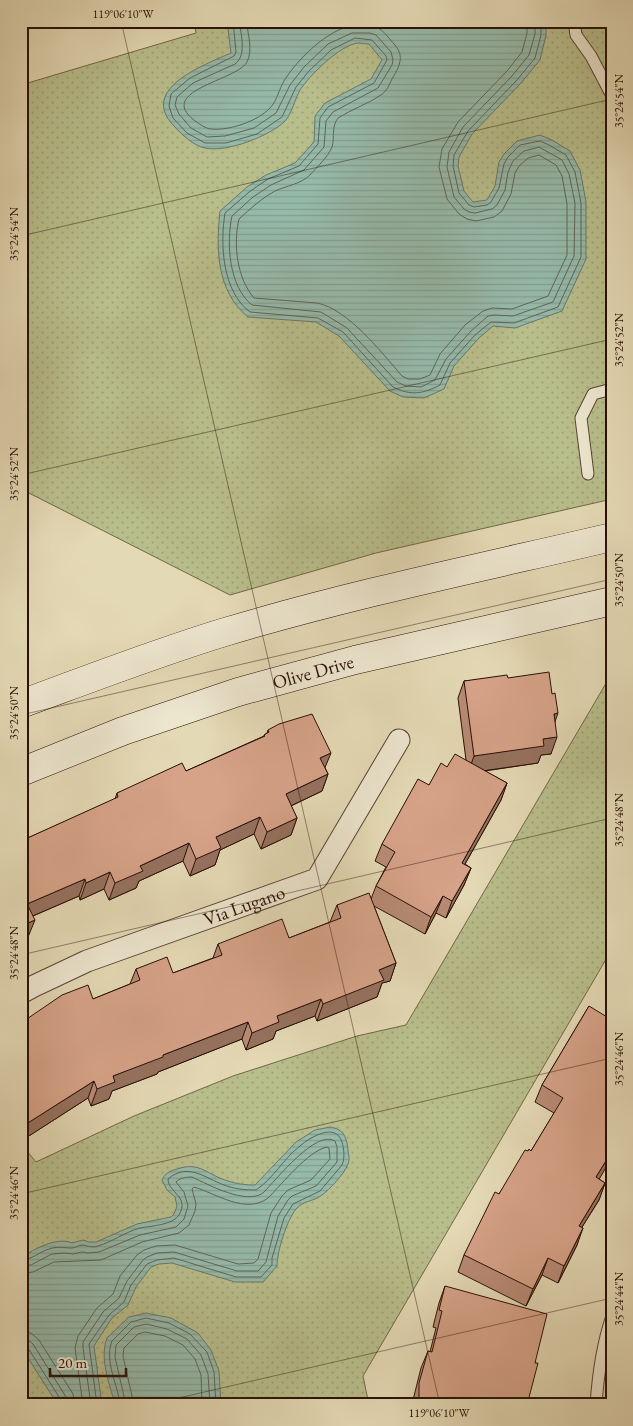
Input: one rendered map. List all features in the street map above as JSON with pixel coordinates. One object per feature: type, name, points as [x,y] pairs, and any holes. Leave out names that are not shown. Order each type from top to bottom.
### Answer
[{"type":"main road","points":[[21,704],[224,632],[341,600],[612,537]]},
{"type":"main road","name":"Olive Drive","points":[[21,772],[124,731],[238,692],[355,660],[612,600]]},
{"type":"street","name":"Via Lugano","points":[[21,993],[88,961],[317,879],[398,740]]},
{"type":"lane","points":[[574,21],[576,36],[591,56],[612,96]]},
{"type":"lane","points":[[588,474],[581,418],[593,394],[612,388]]},
{"type":"lane","points":[[596,1405],[598,1373],[607,1329],[612,1316]]},
{"type":"green space","points":[[194,21],[612,21],[612,499],[376,553],[230,595],[21,489],[21,85],[196,33]]},
{"type":"green space","points":[[612,673],[612,949],[363,1376],[369,1405],[21,1405],[21,1144],[36,1162],[134,1116],[233,1076],[357,1036],[406,1025]]},
{"type":"water","points":[[227,21],[546,21],[546,35],[540,60],[521,83],[472,134],[459,157],[458,166],[464,191],[473,202],[487,200],[495,186],[499,162],[517,141],[540,135],[570,151],[580,170],[586,202],[586,259],[562,311],[515,328],[493,326],[479,338],[454,366],[444,389],[424,398],[403,397],[390,391],[339,336],[316,322],[248,317],[237,306],[224,282],[218,240],[220,211],[247,187],[266,175],[295,163],[314,142],[315,116],[325,103],[371,79],[382,60],[369,44],[358,43],[351,45],[334,55],[311,77],[300,90],[287,118],[278,127],[236,146],[214,149],[201,147],[184,136],[174,126],[165,113],[164,101],[169,90],[179,80],[206,64],[231,53]]},
{"type":"water","points":[[330,1127],[342,1132],[346,1138],[349,1157],[348,1164],[340,1177],[325,1193],[296,1209],[289,1220],[283,1236],[277,1266],[263,1282],[235,1282],[172,1263],[151,1267],[136,1287],[128,1305],[112,1318],[94,1346],[102,1405],[58,1405],[21,1347],[21,1255],[59,1241],[72,1243],[83,1240],[96,1242],[137,1224],[171,1217],[177,1206],[175,1197],[167,1190],[162,1180],[168,1173],[177,1169],[185,1167],[198,1168],[231,1182],[255,1185],[296,1142],[315,1130]]},
{"type":"water","points":[[146,1313],[171,1318],[198,1333],[211,1350],[219,1371],[221,1405],[115,1405],[104,1355],[107,1338],[129,1317]]},
{"type":"building","points":[[549,672],[552,694],[555,693],[558,713],[554,714],[557,737],[543,739],[544,746],[474,756],[464,681],[507,675],[508,678]]},
{"type":"building","points":[[312,714],[331,753],[320,758],[328,774],[286,794],[297,818],[267,832],[260,817],[216,837],[221,848],[196,859],[189,843],[140,866],[143,871],[115,883],[110,872],[86,883],[85,879],[27,904],[35,920],[21,926],[21,841],[118,797],[117,793],[182,763],[186,771],[265,736],[269,732],[268,730],[279,724]]},
{"type":"building","points":[[455,754],[507,783],[462,863],[471,868],[452,901],[443,896],[431,917],[376,886],[395,852],[382,844],[418,779],[429,785],[441,763],[447,767]]},
{"type":"building","points":[[369,893],[396,963],[379,970],[384,980],[323,1004],[321,999],[277,1016],[279,1022],[252,1033],[248,1022],[113,1076],[115,1082],[97,1089],[94,1081],[23,1126],[21,1123],[21,1023],[62,995],[88,985],[93,999],[140,980],[136,969],[167,957],[173,973],[222,955],[218,944],[282,919],[289,938],[341,918],[337,905]]},
{"type":"building","points":[[589,1006],[612,1020],[612,1151],[596,1177],[605,1183],[579,1226],[583,1228],[564,1266],[548,1258],[533,1289],[464,1255],[495,1192],[499,1194],[525,1150],[528,1151],[529,1149],[531,1151],[563,1098],[542,1085]]},
{"type":"building","points":[[445,1286],[547,1314],[535,1363],[538,1363],[527,1405],[419,1405],[419,1383],[428,1351],[432,1352],[442,1311],[439,1310]]}]
